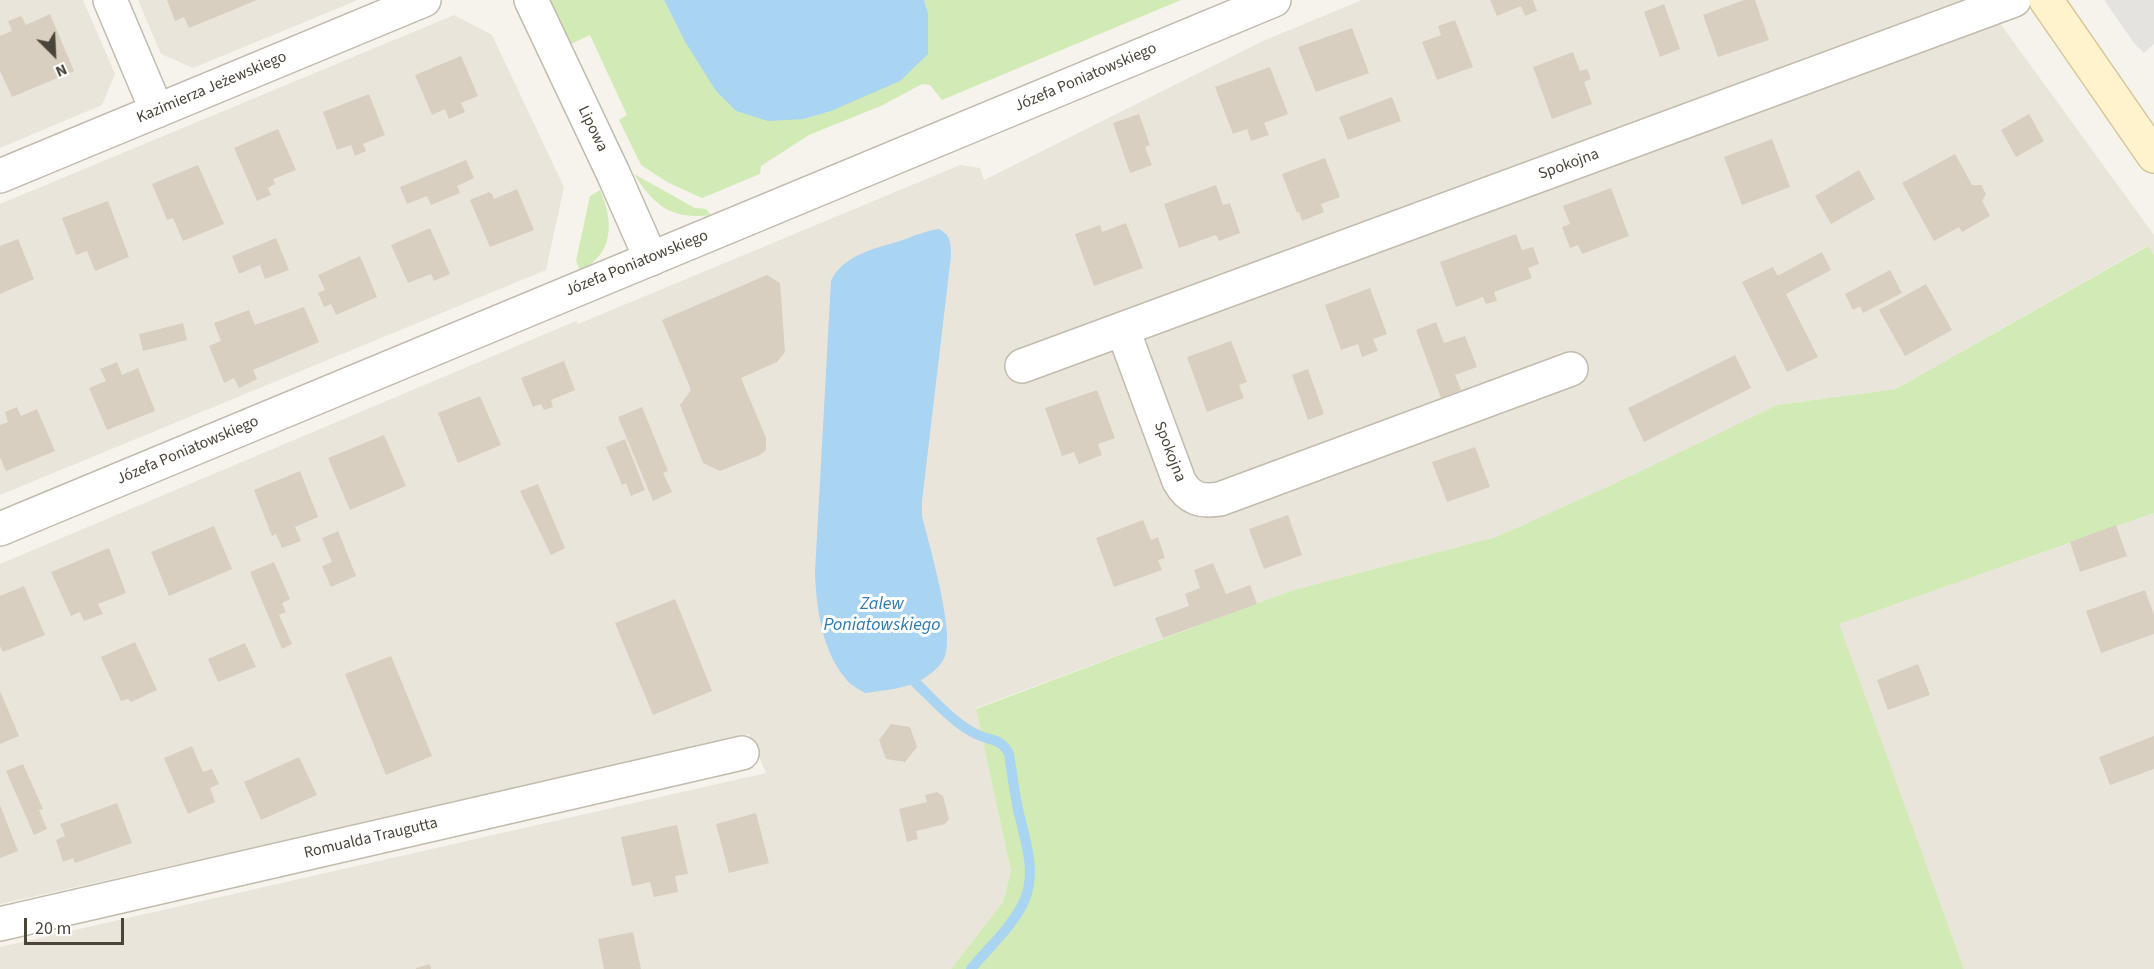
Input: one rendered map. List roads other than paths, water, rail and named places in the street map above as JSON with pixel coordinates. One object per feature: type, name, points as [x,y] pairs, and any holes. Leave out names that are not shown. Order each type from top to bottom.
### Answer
[{"type":"main road","points":[[2046,0],[2154,156]]},
{"type":"street","points":[[110,0],[157,111]]},
{"type":"street","name":"Kazimierza Jeżewskiego","points":[[0,176],[424,0]]},
{"type":"street","name":"Lipowa","points":[[531,0],[651,259]]},
{"type":"street","name":"Józefa Poniatowskiego","points":[[0,529],[1274,0]]},
{"type":"street","name":"Spokojna","points":[[1022,366],[2014,0]]},
{"type":"street","name":"Spokojna","points":[[1123,330],[1179,481],[1185,493],[1197,500],[1220,499],[1571,369]]},
{"type":"street","name":"Romualda Traugutta","points":[[0,924],[742,753]]},
{"type":"water","points":[[664,0],[924,0],[928,13],[928,54],[900,81],[831,111],[804,119],[768,121],[736,111],[716,91],[684,40]]},
{"type":"water","name":"Zalew Poniatowskiego","points":[[939,229],[948,237],[951,256],[922,516],[944,608],[947,644],[941,663],[923,679],[902,687],[865,693],[848,681],[831,655],[819,614],[816,585],[831,281],[844,264],[862,253]]},
{"type":"waterway","points":[[915,682],[961,725],[978,735],[1000,743],[1009,754],[1030,865],[1030,877],[1025,899],[1015,918],[971,969]]}]
